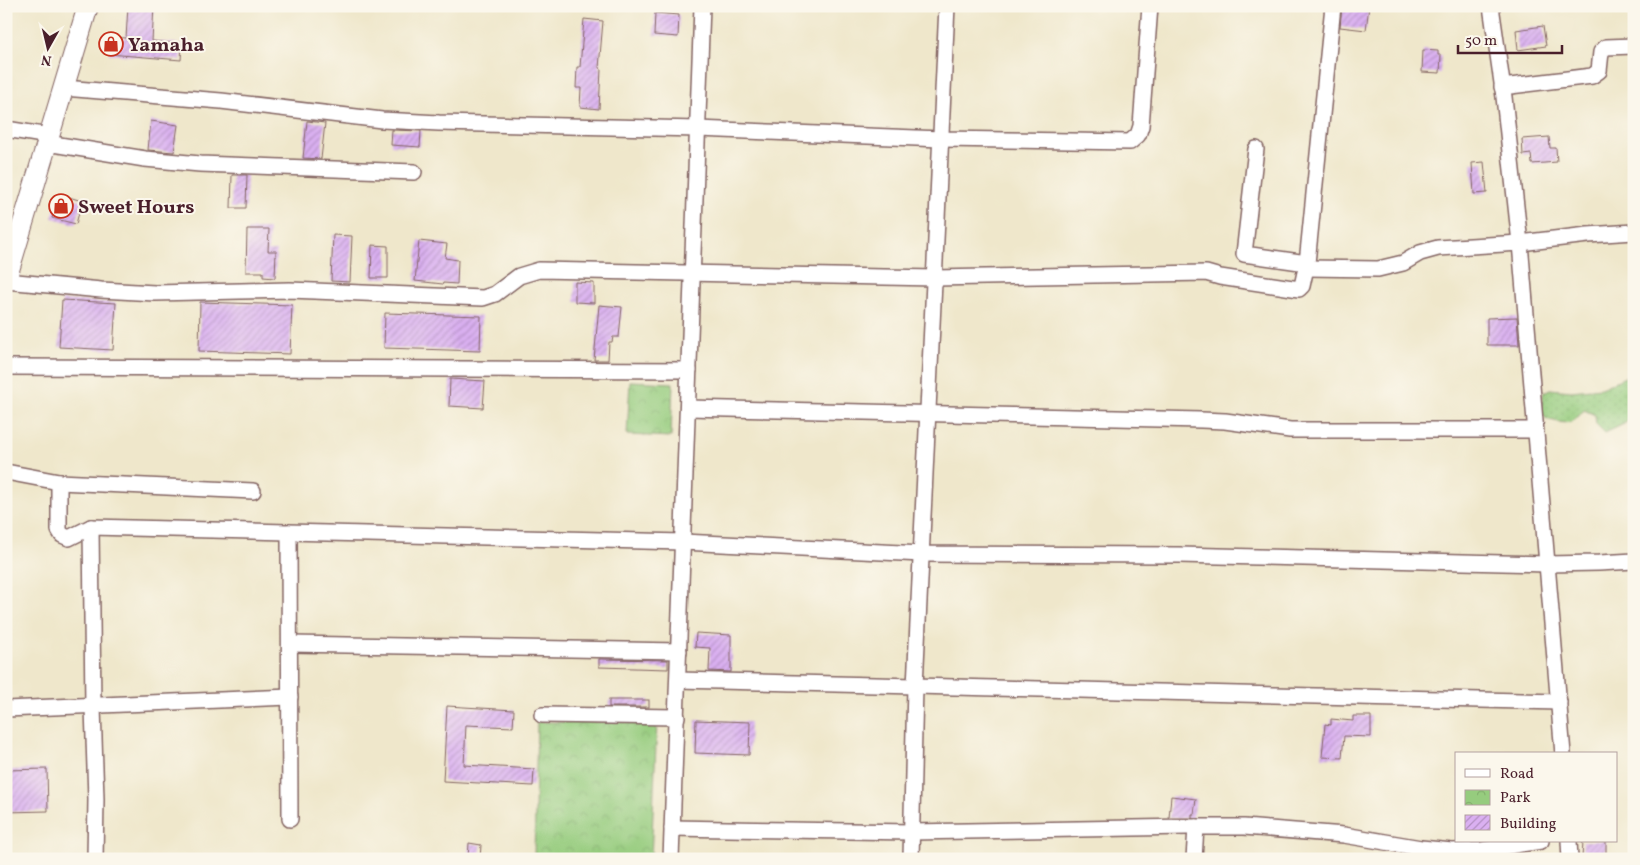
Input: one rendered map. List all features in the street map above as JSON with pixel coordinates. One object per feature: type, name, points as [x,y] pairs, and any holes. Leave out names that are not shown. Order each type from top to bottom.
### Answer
[{"type":"main road","points":[[7,272],[36,182],[70,88],[88,6]]},
{"type":"street","points":[[671,859],[702,6]]},
{"type":"street","points":[[911,859],[915,686],[947,6]]},
{"type":"street","points":[[70,88],[221,100],[382,120],[439,124],[698,129],[941,138],[1130,142],[1138,135],[1141,126],[1150,6]]},
{"type":"street","points":[[7,272],[101,290],[155,292],[290,290],[483,298],[495,294],[519,276],[539,270],[935,278],[1206,273],[1220,278],[1299,289],[1302,286],[1306,266],[1334,6]]},
{"type":"street","points":[[1491,6],[1520,243],[1563,752]]},
{"type":"street","points":[[1502,88],[1592,76],[1600,71],[1601,52],[1606,47],[1634,46]]},
{"type":"street","points":[[7,130],[25,132],[50,145],[145,159],[200,164],[414,172]]},
{"type":"street","points":[[1256,150],[1244,254],[1306,266],[1378,269],[1403,263],[1420,253],[1432,250],[1634,232]]},
{"type":"street","points":[[6,367],[689,370]]},
{"type":"street","points":[[688,408],[1225,421],[1290,430],[1536,430]]},
{"type":"street","points":[[6,472],[60,482],[253,491]]},
{"type":"street","points":[[60,482],[59,530],[62,535],[69,538],[91,527],[683,542],[922,554],[1179,555],[1547,564],[1634,561]]},
{"type":"street","points":[[91,527],[96,799],[95,859]]},
{"type":"street","points":[[289,532],[290,819]]},
{"type":"street","points":[[290,644],[679,652]]},
{"type":"street","points":[[678,680],[1559,702]]},
{"type":"street","points":[[6,709],[93,707],[290,697]]},
{"type":"street","points":[[542,716],[677,717]]},
{"type":"street","points":[[1194,859],[1196,827]]},
{"type":"street","points":[[672,828],[912,832],[1244,827],[1344,835],[1421,848],[1452,851],[1482,850],[1534,842]]},
{"type":"street","points":[[1569,842],[1570,859]]},
{"type":"green space","points":[[1634,373],[1634,416],[1624,424],[1605,433],[1596,424],[1595,415],[1584,410],[1571,422],[1550,420],[1544,416],[1542,407],[1544,392],[1550,389],[1571,391],[1601,388]]},
{"type":"green space","points":[[630,381],[673,383],[671,437],[627,435]]},
{"type":"green space","points":[[537,722],[657,722],[651,859],[534,859]]},
{"type":"building","points":[[128,6],[154,6],[152,41],[182,44],[181,60],[109,54],[110,37],[126,38]]},
{"type":"building","points":[[1342,6],[1369,6],[1366,30],[1340,27]]},
{"type":"building","points":[[655,13],[679,15],[678,37],[654,35]]},
{"type":"building","points":[[584,19],[603,21],[599,68],[601,69],[599,109],[580,107],[581,88],[576,88],[577,67],[580,67]]},
{"type":"building","points":[[1543,26],[1546,46],[1518,50],[1516,30]]},
{"type":"building","points":[[1423,50],[1438,51],[1438,55],[1441,55],[1440,73],[1422,72]]},
{"type":"building","points":[[151,121],[178,125],[174,152],[148,150]]},
{"type":"building","points":[[307,121],[325,123],[321,159],[303,158]]},
{"type":"building","points":[[392,130],[421,131],[420,147],[391,145]]},
{"type":"building","points":[[1549,137],[1550,148],[1556,148],[1557,162],[1532,164],[1531,154],[1523,155],[1522,139]]},
{"type":"building","points":[[1484,162],[1487,193],[1474,194],[1472,163]]},
{"type":"building","points":[[232,175],[247,175],[246,208],[231,208]]},
{"type":"building","points":[[59,194],[82,201],[76,224],[52,218]]},
{"type":"building","points":[[247,229],[269,229],[268,251],[276,251],[275,278],[263,277],[263,272],[246,272]]},
{"type":"building","points":[[333,235],[352,236],[350,282],[331,281]]},
{"type":"building","points":[[419,241],[447,244],[445,258],[458,260],[457,284],[415,281]]},
{"type":"building","points":[[372,245],[388,246],[388,278],[371,278]]},
{"type":"building","points":[[575,282],[594,283],[594,303],[575,302]]},
{"type":"building","points":[[62,300],[116,303],[113,350],[59,347]]},
{"type":"building","points":[[200,302],[292,305],[290,354],[199,351]]},
{"type":"building","points":[[599,305],[622,307],[619,337],[613,337],[612,342],[609,342],[608,360],[594,360]]},
{"type":"building","points":[[385,313],[481,316],[480,351],[384,348]]},
{"type":"building","points":[[1517,317],[1519,345],[1487,345],[1487,318]]},
{"type":"building","points":[[450,379],[485,381],[483,408],[449,406]]},
{"type":"building","points":[[696,633],[731,635],[731,672],[709,671],[710,648],[695,647]]},
{"type":"building","points":[[599,659],[668,660],[668,669],[599,667]]},
{"type":"building","points":[[609,700],[649,700],[649,707],[609,707]]},
{"type":"building","points":[[447,706],[514,710],[513,727],[466,725],[464,765],[534,769],[533,786],[443,781]]},
{"type":"building","points":[[1353,716],[1371,716],[1371,737],[1344,736],[1342,758],[1322,757],[1325,724],[1331,725],[1331,719],[1353,721]]},
{"type":"building","points":[[696,720],[750,722],[749,755],[695,753]]},
{"type":"building","points":[[47,769],[48,811],[6,812],[6,770]]},
{"type":"building","points":[[1171,796],[1196,799],[1192,818],[1169,818]]},
{"type":"building","points":[[1583,842],[1606,842],[1606,859],[1582,858]]},
{"type":"building","points":[[469,843],[481,845],[480,859],[468,859]]},
{"type":"place","name":"Yamaha","points":[[111,44]]},
{"type":"place","name":"Sweet Hours","points":[[61,206]]}]
